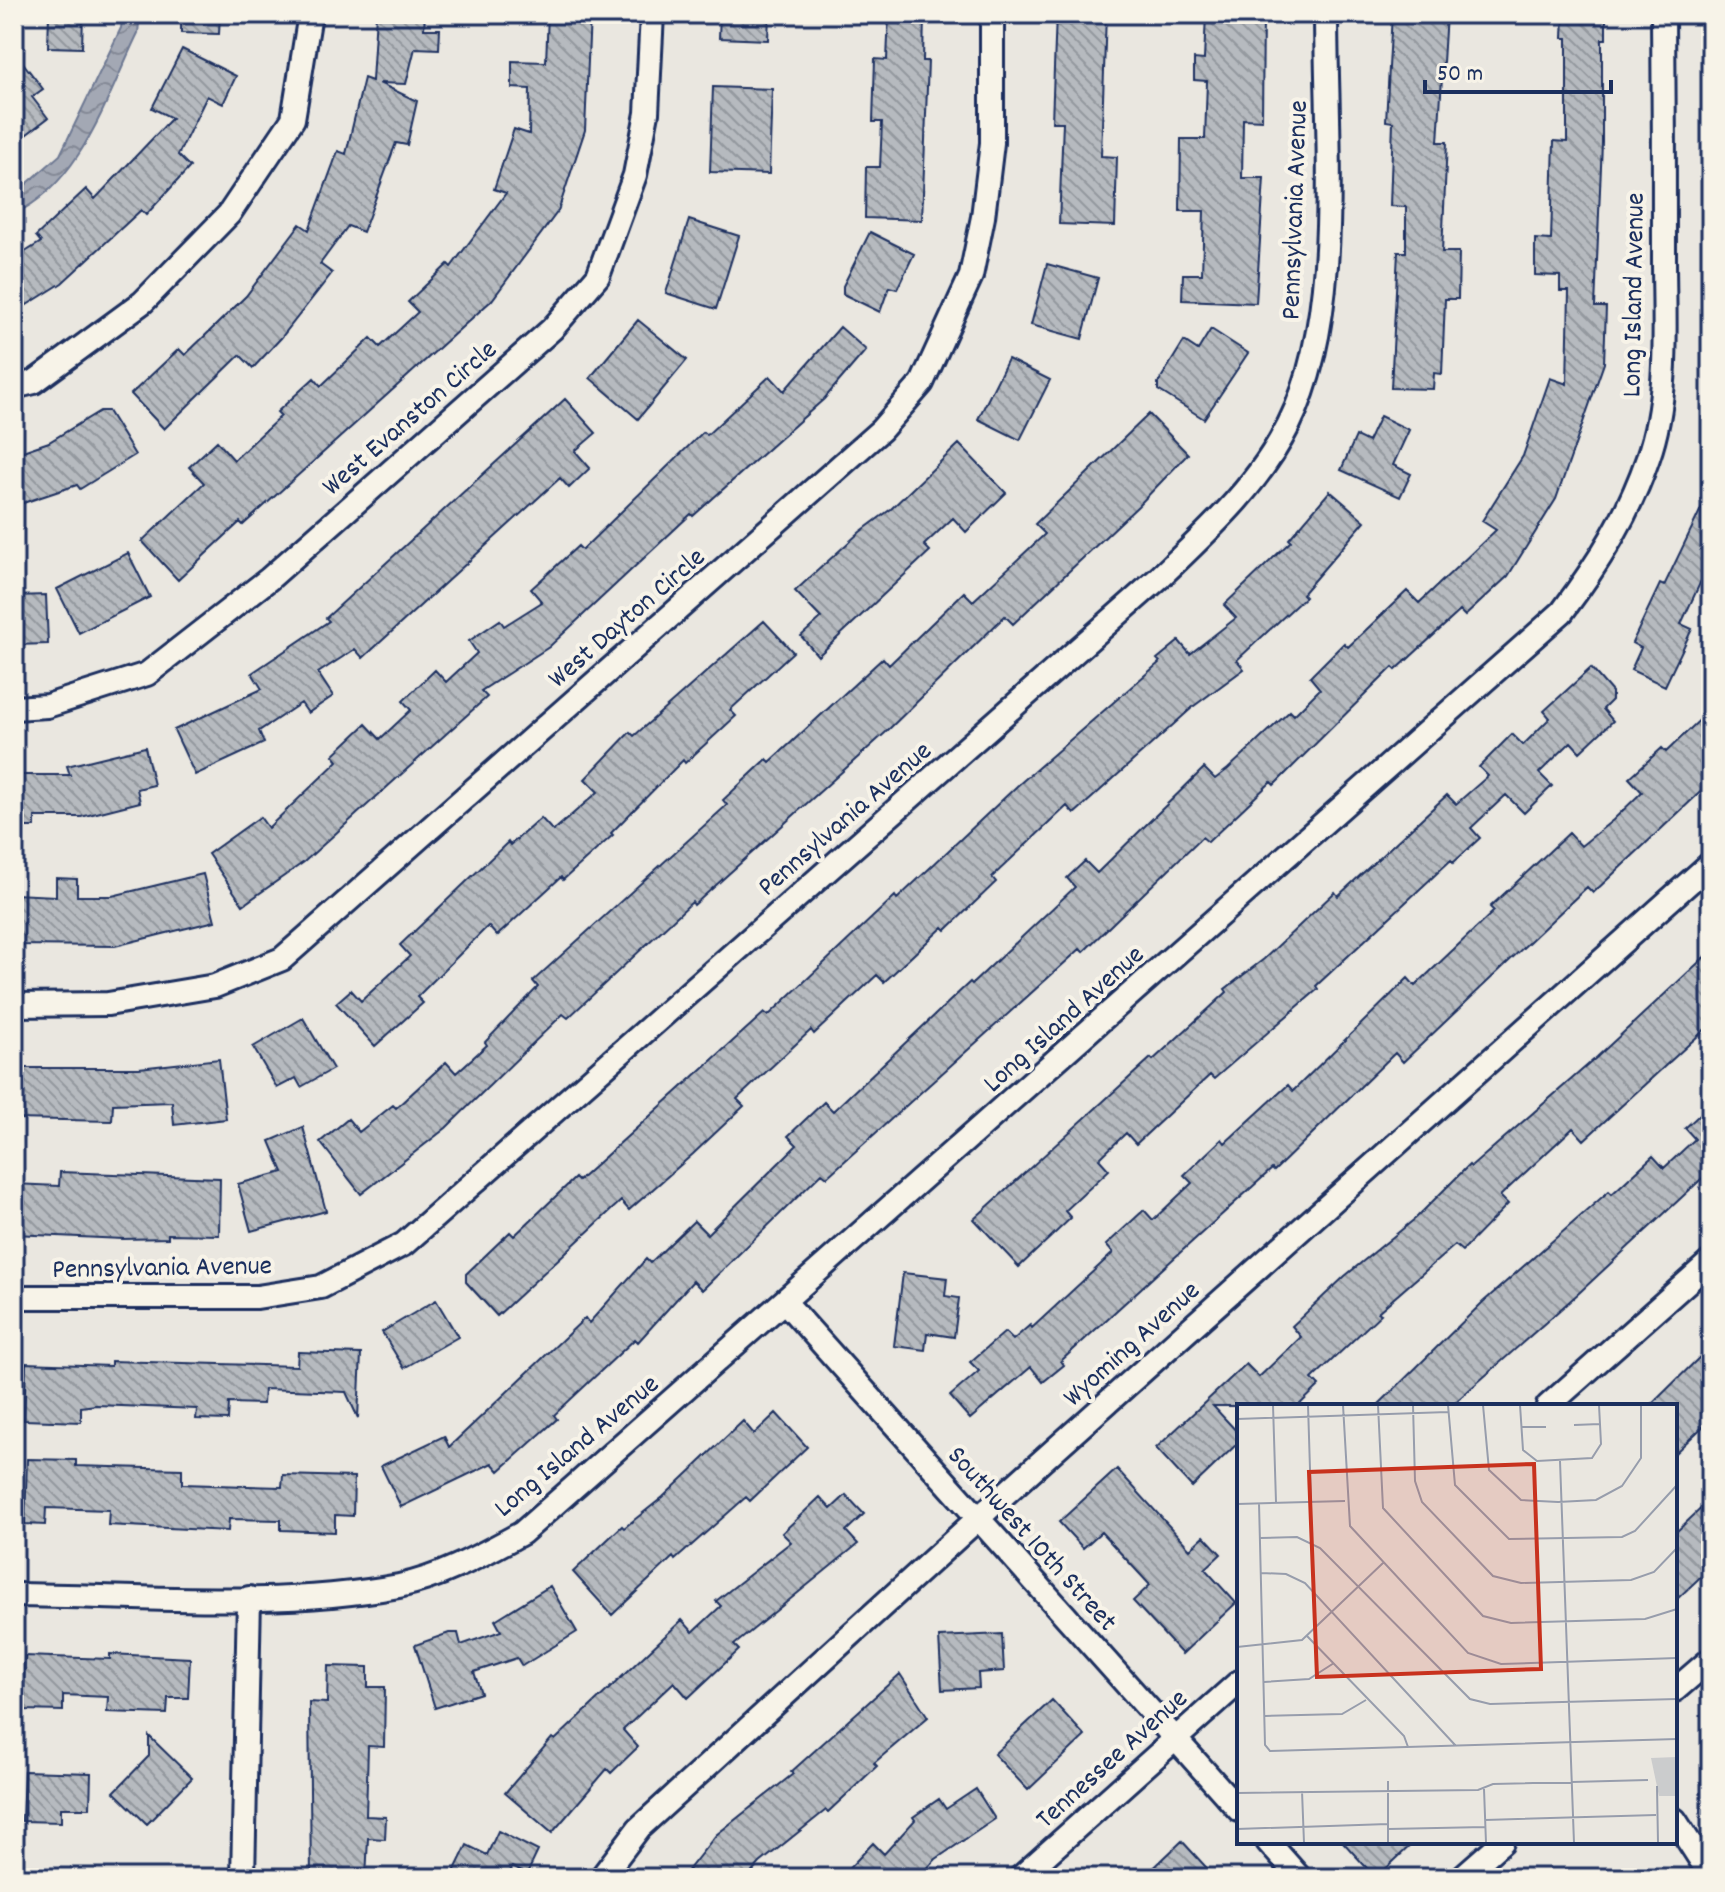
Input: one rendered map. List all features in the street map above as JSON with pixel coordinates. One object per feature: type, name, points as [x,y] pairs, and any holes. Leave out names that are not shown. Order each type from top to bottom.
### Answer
[{"type":"street","points":[[14,387],[34,382],[143,302],[229,214],[293,119],[310,14]]},
{"type":"street","name":"West Evanston Circle","points":[[14,708],[47,706],[147,674],[269,579],[552,329],[598,276],[635,175],[647,113],[652,14]]},
{"type":"street","name":"West Dayton Circle","points":[[14,1005],[108,1004],[215,986],[282,959],[881,430],[922,383],[971,276],[992,143],[992,14]]},
{"type":"street","name":"Pennsylvania Avenue","points":[[14,1297],[257,1297],[321,1287],[404,1244],[1160,577],[1215,524],[1254,479],[1289,424],[1313,363],[1326,246],[1326,14]]},
{"type":"street","name":"Long Island Avenue","points":[[14,1595],[249,1598],[327,1595],[401,1585],[462,1565],[522,1533],[1562,612],[1602,560],[1649,456],[1661,401],[1664,340],[1663,14]]},
{"type":"street","name":"Wyoming Avenue","points":[[601,1878],[639,1828],[977,1519],[1711,863]]},
{"type":"street","points":[[1550,1404],[1711,1261]]},
{"type":"street","name":"Southwest 10th Street","points":[[785,1302],[1237,1808]]},
{"type":"street","points":[[243,1878],[249,1598]]},
{"type":"street","points":[[1677,1688],[1711,1659]]},
{"type":"street","name":"Tennessee Avenue","points":[[1020,1878],[1237,1684]]},
{"type":"street","points":[[1677,1823],[1711,1876]]},
{"type":"street","points":[[1270,1844],[1300,1878]]},
{"type":"street","points":[[1461,1878],[1500,1844]]},
{"type":"water","points":[[123,14],[140,14],[138,33],[90,136],[58,182],[38,200],[14,214],[14,195],[60,155],[121,28]]},
{"type":"building","points":[[49,14],[83,14],[82,48],[48,47]]},
{"type":"building","points":[[181,14],[220,14],[219,34],[181,33]]},
{"type":"building","points":[[376,14],[425,14],[424,29],[440,29],[439,49],[415,48],[406,84],[379,83],[417,101],[407,145],[396,143],[363,232],[348,226],[320,264],[332,273],[253,368],[240,355],[164,429],[131,394],[179,349],[185,355],[246,296],[300,224],[309,230],[338,151],[346,154],[364,78],[372,81]]},
{"type":"building","points":[[548,14],[590,14],[585,130],[558,211],[492,300],[178,580],[142,541],[204,483],[189,467],[217,441],[234,460],[281,416],[277,412],[314,378],[321,386],[371,338],[380,347],[418,312],[408,302],[448,264],[451,267],[506,193],[494,189],[514,129],[529,134],[530,89],[512,88],[512,61],[546,62]]},
{"type":"building","points":[[720,14],[769,14],[768,40],[719,38]]},
{"type":"building","points":[[889,14],[924,14],[923,61],[928,61],[922,220],[865,218],[866,167],[880,167],[882,122],[873,122],[875,59],[887,60]]},
{"type":"building","points":[[1056,14],[1106,14],[1101,156],[1117,157],[1115,226],[1059,224],[1063,122],[1052,122]]},
{"type":"building","points":[[1206,14],[1263,14],[1262,120],[1243,119],[1242,178],[1264,178],[1256,303],[1182,300],[1183,274],[1202,274],[1204,211],[1180,211],[1181,139],[1205,139],[1207,81],[1194,80],[1194,59],[1204,60]]},
{"type":"building","points":[[1392,14],[1446,14],[1438,142],[1447,142],[1442,252],[1459,252],[1458,299],[1445,299],[1442,374],[1434,373],[1433,389],[1391,388],[1398,252],[1406,252],[1406,207],[1390,206],[1393,122],[1386,121]]},
{"type":"building","points":[[1564,14],[1606,14],[1606,39],[1602,39],[1602,143],[1595,307],[1606,307],[1604,363],[1556,499],[1508,576],[1465,616],[1460,611],[1396,670],[1393,667],[1274,785],[1271,782],[1208,842],[1202,837],[1083,952],[1080,949],[827,1177],[822,1173],[702,1290],[693,1281],[638,1342],[635,1339],[554,1415],[557,1419],[499,1471],[492,1463],[401,1507],[381,1466],[444,1436],[449,1447],[585,1318],[589,1323],[646,1259],[650,1263],[694,1221],[707,1234],[797,1145],[788,1136],[824,1102],[833,1111],[970,982],[972,984],[1075,887],[1067,878],[1085,861],[1097,873],[1204,768],[1215,779],[1228,769],[1290,711],[1294,715],[1320,689],[1310,677],[1344,643],[1348,647],[1407,591],[1419,603],[1496,530],[1482,521],[1523,456],[1550,378],[1567,384],[1569,291],[1560,291],[1560,276],[1535,275],[1535,239],[1551,240],[1554,141],[1567,142],[1567,38],[1563,38]]},
{"type":"building","points":[[182,49],[236,76],[223,104],[207,96],[178,155],[190,167],[146,215],[141,210],[62,283],[14,313],[14,259],[41,242],[36,236],[86,189],[95,199],[172,118],[152,108]]},
{"type":"building","points":[[14,51],[43,89],[32,97],[48,118],[14,144]]},
{"type":"building","points":[[713,87],[772,89],[769,174],[710,172]]},
{"type":"building","points":[[689,220],[739,236],[716,309],[666,293]]},
{"type":"building","points":[[870,232],[914,254],[897,289],[889,287],[880,312],[843,294],[843,286]]},
{"type":"building","points":[[1047,264],[1098,278],[1082,339],[1031,325]]},
{"type":"building","points":[[638,320],[687,360],[638,419],[590,378]]},
{"type":"building","points":[[840,327],[866,350],[824,399],[693,516],[691,514],[549,647],[481,691],[487,697],[304,862],[243,905],[208,854],[260,817],[268,828],[338,761],[333,755],[366,724],[380,739],[411,710],[403,701],[435,670],[446,682],[477,653],[469,641],[500,620],[504,626],[542,602],[531,589],[578,546],[582,550],[703,432],[707,435],[770,376],[784,391]]},
{"type":"building","points":[[1211,329],[1248,353],[1204,419],[1158,390],[1158,383],[1184,341],[1198,350]]},
{"type":"building","points":[[1008,359],[1050,380],[1020,440],[978,419]]},
{"type":"building","points":[[565,399],[596,433],[575,451],[590,468],[569,488],[560,478],[363,658],[355,649],[318,673],[333,696],[308,713],[301,703],[259,731],[264,743],[195,775],[174,730],[262,689],[252,673],[329,621],[326,618]]},
{"type":"building","points":[[100,411],[108,411],[135,455],[80,489],[77,485],[14,506],[14,454],[49,442]]},
{"type":"building","points":[[1149,414],[1188,454],[1138,506],[1013,624],[1005,616],[885,733],[694,905],[692,902],[568,1018],[563,1014],[446,1128],[361,1194],[320,1142],[348,1119],[359,1132],[393,1105],[396,1108],[446,1062],[456,1073],[487,1045],[485,1042],[538,987],[533,981],[727,805],[723,800],[767,759],[770,762],[883,658],[889,665],[964,592],[973,601],[1045,534],[1035,524]]},
{"type":"building","points":[[1380,416],[1409,430],[1393,465],[1411,474],[1400,497],[1341,470],[1356,436],[1368,442]]},
{"type":"building","points":[[959,444],[1006,493],[966,532],[953,518],[924,545],[930,551],[818,656],[801,636],[821,618],[795,591],[860,532],[891,509]]},
{"type":"building","points":[[1711,488],[1711,573],[1706,583],[1701,581],[1681,624],[1692,629],[1665,686],[1631,670],[1641,648],[1632,643],[1660,584],[1664,586]]},
{"type":"building","points":[[1330,491],[1365,521],[1302,594],[1305,597],[1237,660],[1244,669],[1194,706],[1074,814],[1067,806],[992,877],[996,882],[946,930],[943,927],[884,982],[877,975],[814,1034],[811,1030],[737,1099],[744,1106],[693,1154],[629,1210],[621,1201],[497,1316],[466,1282],[466,1274],[510,1232],[514,1236],[575,1178],[578,1181],[764,1013],[768,1016],[895,896],[897,899],[1017,786],[1160,662],[1157,659],[1179,641],[1190,654],[1236,618],[1224,605],[1291,541],[1289,539]]},
{"type":"building","points":[[128,553],[150,597],[79,633],[57,589]]},
{"type":"building","points":[[46,595],[48,644],[14,645],[14,596]]},
{"type":"building","points":[[764,621],[793,652],[730,710],[736,716],[685,763],[683,760],[611,833],[613,835],[563,880],[561,877],[497,936],[488,926],[417,997],[423,1003],[375,1046],[336,1003],[351,990],[361,1001],[410,956],[400,945],[508,842],[510,845],[541,818],[553,831],[598,792],[585,779],[630,732],[634,736]]},
{"type":"building","points":[[1591,668],[1612,692],[1612,700],[1603,709],[1613,721],[1580,752],[1571,742],[1539,773],[1552,786],[1524,813],[1506,795],[1471,828],[1480,838],[1453,863],[1451,860],[1316,986],[1318,989],[1214,1079],[1210,1075],[1136,1144],[1126,1133],[1099,1159],[1109,1170],[1065,1211],[1071,1218],[1019,1267],[974,1219],[1151,1058],[1153,1060],[1227,992],[1225,989],[1264,959],[1335,892],[1338,896],[1447,795],[1456,804],[1488,776],[1479,767],[1512,734],[1523,745],[1550,718],[1544,711]]},
{"type":"building","points":[[1711,709],[1711,782],[1593,893],[1587,887],[1403,1062],[1395,1053],[1274,1171],[1272,1169],[1061,1361],[1064,1365],[1043,1382],[1031,1367],[970,1419],[950,1396],[979,1371],[970,1362],[1005,1332],[1013,1340],[1030,1325],[1032,1328],[1113,1253],[1106,1245],[1144,1210],[1153,1220],[1192,1183],[1184,1175],[1222,1139],[1225,1143],[1288,1085],[1293,1091],[1408,978],[1415,986],[1494,911],[1490,907],[1569,833],[1581,846],[1613,820],[1642,792],[1629,778],[1662,748],[1666,752]]},
{"type":"building","points":[[145,747],[154,785],[137,789],[140,802],[81,817],[35,817],[35,827],[14,827],[14,775],[70,775],[67,766]]},
{"type":"building","points":[[203,874],[215,921],[115,946],[14,945],[14,894],[56,896],[56,878],[77,879],[77,896],[112,896]]},
{"type":"building","points":[[1711,951],[1711,1024],[1584,1140],[1573,1128],[1500,1196],[1508,1204],[1462,1251],[1455,1245],[1378,1312],[1381,1314],[1312,1379],[1319,1386],[1300,1404],[1213,1406],[1237,1432],[1237,1444],[1192,1487],[1156,1448],[1246,1364],[1259,1377],[1301,1337],[1292,1326],[1345,1276],[1416,1218],[1469,1165],[1471,1167],[1597,1057]]},
{"type":"building","points":[[303,1018],[333,1069],[301,1087],[296,1078],[277,1088],[253,1047]]},
{"type":"building","points":[[219,1059],[226,1119],[174,1125],[172,1102],[113,1104],[112,1121],[14,1119],[14,1068],[139,1068]]},
{"type":"building","points":[[1711,1104],[1711,1170],[1580,1292],[1453,1404],[1379,1404],[1483,1302],[1609,1191],[1612,1194],[1653,1156],[1664,1168],[1695,1139],[1685,1128]]},
{"type":"building","points":[[303,1127],[326,1211],[251,1231],[238,1184],[283,1172],[270,1141]]},
{"type":"building","points":[[60,1172],[220,1178],[219,1235],[168,1234],[168,1238],[123,1239],[14,1234],[14,1184],[59,1186]]},
{"type":"building","points":[[903,1273],[947,1278],[945,1296],[959,1298],[954,1337],[927,1333],[925,1350],[894,1346]]},
{"type":"building","points":[[436,1300],[458,1337],[404,1368],[382,1332]]},
{"type":"building","points":[[1711,1346],[1711,1419],[1677,1451],[1677,1404],[1652,1404]]},
{"type":"building","points":[[298,1352],[361,1354],[358,1418],[346,1392],[264,1389],[263,1404],[229,1403],[228,1420],[196,1419],[197,1409],[96,1405],[81,1407],[81,1422],[24,1420],[26,1363],[111,1366],[111,1361],[297,1366]]},
{"type":"building","points":[[776,1413],[807,1447],[750,1501],[746,1497],[675,1560],[673,1557],[612,1615],[573,1572],[622,1526],[624,1528],[663,1497],[743,1421],[754,1434]]},
{"type":"building","points":[[27,1459],[76,1460],[76,1466],[182,1469],[182,1484],[282,1487],[283,1475],[354,1477],[353,1516],[335,1515],[335,1532],[281,1530],[281,1520],[229,1519],[228,1531],[108,1525],[109,1510],[46,1508],[45,1525],[25,1524]]},
{"type":"building","points":[[1117,1469],[1190,1549],[1204,1536],[1221,1554],[1205,1569],[1236,1603],[1182,1654],[1133,1601],[1150,1585],[1101,1532],[1083,1548],[1059,1522]]},
{"type":"building","points":[[846,1495],[864,1514],[846,1531],[858,1544],[734,1645],[739,1650],[688,1698],[674,1682],[623,1730],[638,1747],[611,1773],[607,1769],[552,1833],[505,1793],[552,1738],[555,1740],[682,1620],[693,1632],[721,1606],[716,1601],[791,1542],[782,1533],[820,1497],[831,1509]]},
{"type":"building","points":[[1711,1499],[1711,1567],[1677,1599],[1677,1531]]},
{"type":"building","points":[[550,1586],[577,1632],[522,1666],[517,1658],[474,1672],[481,1693],[435,1708],[415,1645],[449,1633],[458,1633],[461,1645],[501,1631],[495,1620]]},
{"type":"building","points":[[1002,1634],[1004,1671],[978,1673],[979,1688],[942,1690],[939,1637]]},
{"type":"building","points":[[110,1654],[190,1658],[188,1698],[168,1698],[167,1714],[107,1712],[108,1697],[63,1695],[63,1711],[23,1710],[25,1656],[110,1659]]},
{"type":"building","points":[[328,1666],[368,1667],[368,1687],[385,1687],[384,1747],[368,1746],[366,1816],[386,1817],[385,1839],[368,1838],[366,1878],[311,1878],[309,1702],[327,1703]]},
{"type":"building","points":[[900,1674],[928,1717],[874,1763],[877,1766],[828,1812],[826,1810],[760,1863],[747,1878],[682,1878],[716,1835],[793,1774],[791,1772]]},
{"type":"building","points":[[1052,1700],[1085,1736],[1028,1790],[994,1754]]},
{"type":"building","points":[[149,1736],[192,1778],[147,1824],[114,1792],[149,1756]]},
{"type":"building","points":[[24,1771],[91,1773],[90,1808],[61,1808],[61,1822],[22,1821]]},
{"type":"building","points":[[976,1789],[995,1819],[936,1859],[918,1878],[840,1878],[873,1843],[884,1854],[915,1820],[913,1817],[939,1799],[946,1809]]},
{"type":"building","points":[[498,1831],[538,1851],[527,1874],[512,1867],[507,1878],[451,1878],[467,1845],[487,1855]]},
{"type":"building","points":[[1182,1841],[1216,1878],[1143,1878]]},
{"type":"building","points":[[1345,1844],[1412,1844],[1376,1878]]}]
